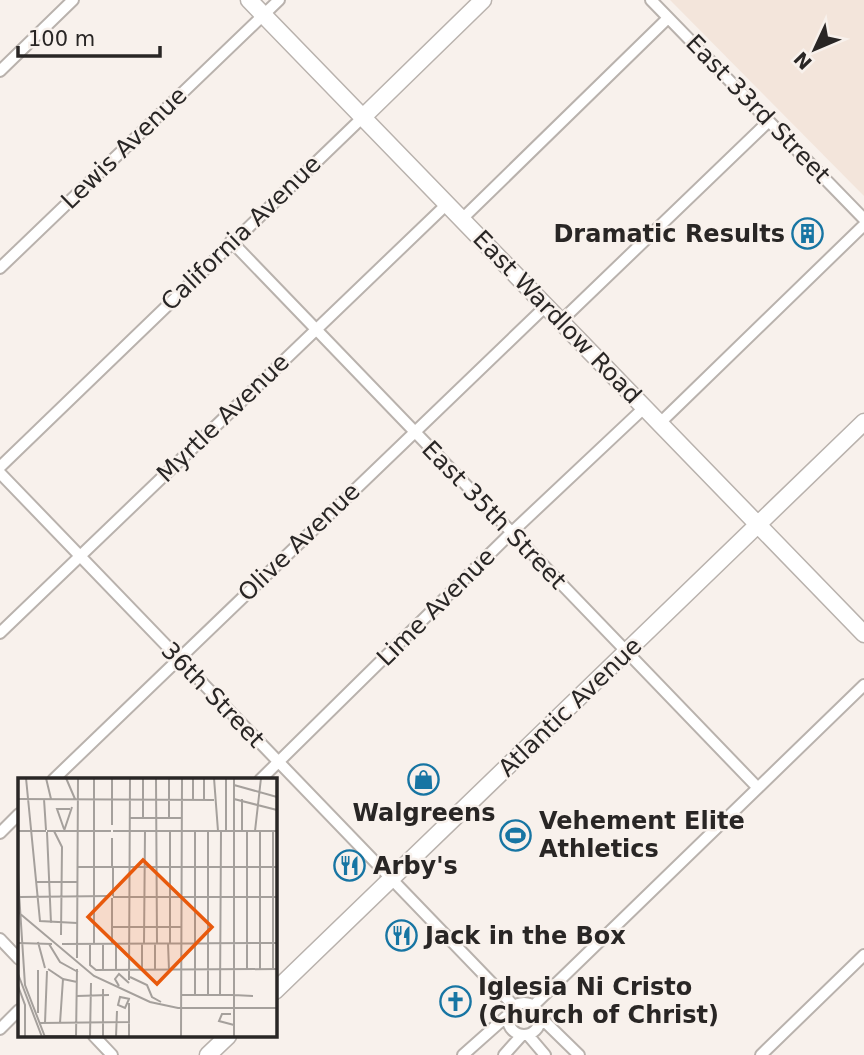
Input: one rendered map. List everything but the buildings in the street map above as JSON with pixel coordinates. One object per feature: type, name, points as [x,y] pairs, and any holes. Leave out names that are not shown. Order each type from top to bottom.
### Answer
[{"type":"main road","name":"East Wardlow Road","points":[[249,0],[758,524],[862,627]]},
{"type":"main road","name":"California Avenue","points":[[363,117],[483,0]]},
{"type":"main road","name":"Atlantic Avenue","points":[[276,990],[864,422]]},
{"type":"main road","points":[[208,1055],[226,1038]]},
{"type":"street","points":[[0,71],[73,0]]},
{"type":"street","name":"Lewis Avenue","points":[[0,268],[279,0]]},
{"type":"street","name":"East 33rd Street","points":[[651,0],[864,219]]},
{"type":"street","points":[[462,219],[668,18]]},
{"type":"street","name":"California Avenue","points":[[0,467],[231,241],[363,117]]},
{"type":"street","points":[[561,321],[769,121]]},
{"type":"street","name":"Myrtle Avenue","points":[[0,633],[447,204]]},
{"type":"street","points":[[660,423],[864,225]]},
{"type":"street","name":"East 35th Street","points":[[231,241],[758,788]]},
{"type":"street","name":"Olive Avenue","points":[[55,778],[546,306]]},
{"type":"street","name":"Lime Avenue","points":[[262,778],[511,533],[645,407]]},
{"type":"street","name":"36th Street","points":[[0,473],[391,878],[511,1011]]},
{"type":"street","points":[[533,1006],[864,685]]},
{"type":"street","points":[[0,833],[18,815]]},
{"type":"street","points":[[0,939],[18,958]]},
{"type":"street","points":[[761,1055],[864,955]]},
{"type":"street","points":[[463,1055],[511,1011],[524,1003],[533,1006],[540,1017],[579,1055]]},
{"type":"street","points":[[0,1029],[18,1011]]},
{"type":"street","points":[[511,1011],[509,1026],[525,1035],[545,1055]]},
{"type":"street","points":[[503,1055],[525,1035],[536,1030],[540,1017]]},
{"type":"street","points":[[95,1038],[112,1055]]},
{"type":"shaded area","points":[[670,0],[864,0],[864,196]]},
{"type":"place","name":"Dramatic Results","points":[[808,234]]},
{"type":"place","name":"Walgreens","points":[[424,779]]},
{"type":"place","name":"Vehement Elite Athletics","points":[[516,835]]},
{"type":"place","name":"Arby's","points":[[350,866]]},
{"type":"place","name":"Jack in the Box","points":[[402,936]]},
{"type":"place","name":"Iglesia Ni Cristo (Church of Christ)","points":[[455,1001]]}]
